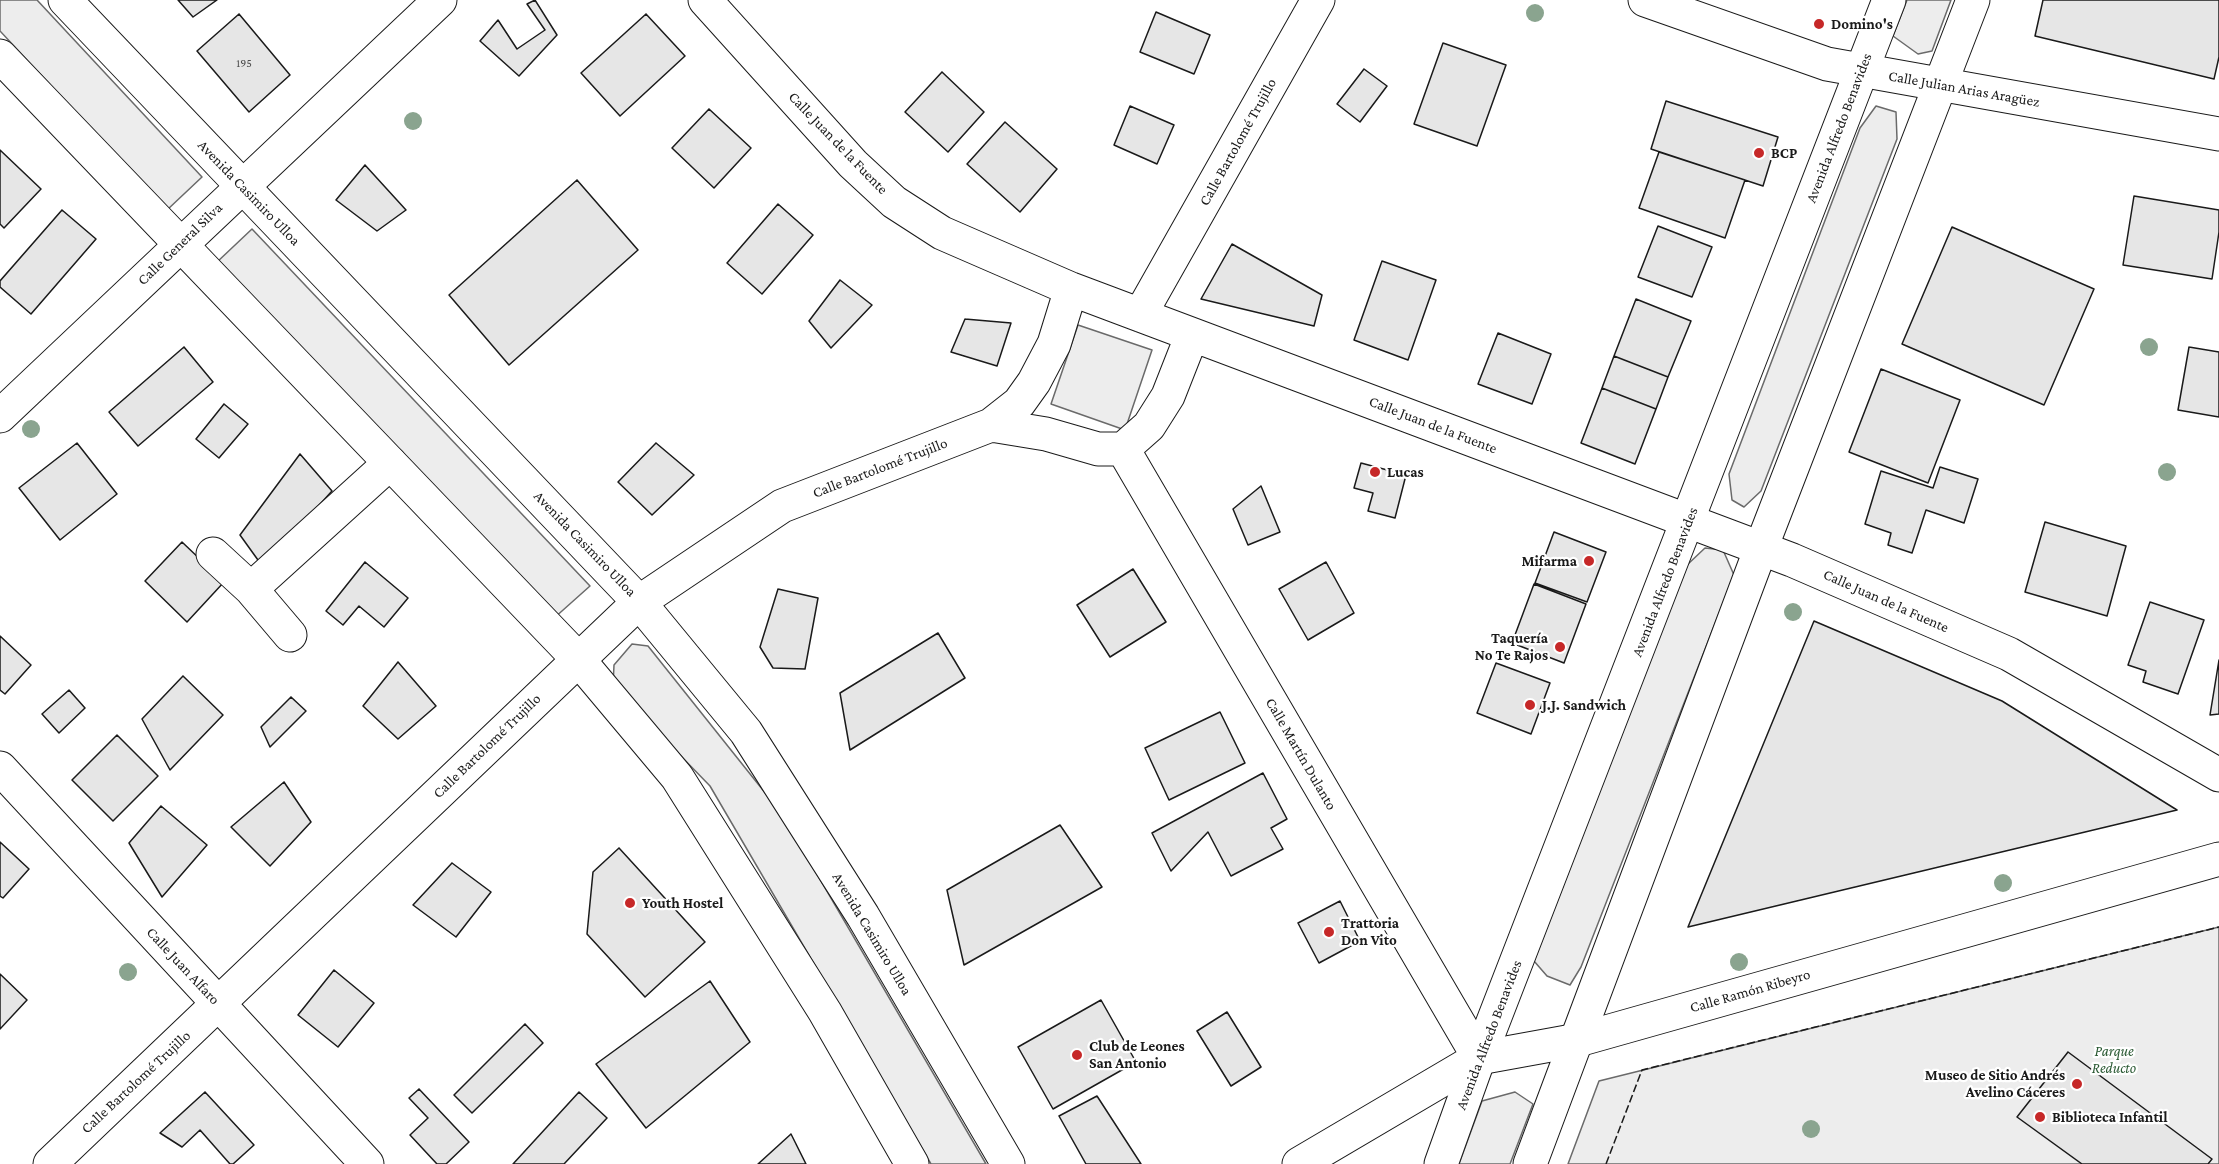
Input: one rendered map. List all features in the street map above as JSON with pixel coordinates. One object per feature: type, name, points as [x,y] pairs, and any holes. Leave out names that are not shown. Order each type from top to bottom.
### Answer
[{"type":"street","name":"Avenida Casimiro Ulloa","points":[[65,0],[639,602],[746,732],[863,916],[1008,1164]]},
{"type":"street","name":"Calle General Silva","points":[[0,416],[440,0]]},
{"type":"street","name":"Calle Juan de la Fuente","points":[[705,0],[853,164],[894,202],[942,233],[1071,289],[1761,548],[2008,654],[2219,774]]},
{"type":"street","name":"Calle Bartolomé Trujillo","points":[[1140,315],[1318,0]]},
{"type":"street","name":"Calle Julian Arias Aragüez","points":[[1646,0],[1827,64],[2219,134]]},
{"type":"street","name":"Avenida Alfredo Benavides","points":[[1441,1164],[1479,1058],[1889,0]]},
{"type":"street","points":[[1530,1164],[1761,548],[1973,0]]},
{"type":"street","points":[[0,56],[578,659],[677,777],[825,1012],[912,1164]]},
{"type":"street","name":"Calle Bartolomé Trujillo","points":[[50,1164],[639,602],[782,506],[991,425],[1019,403],[1034,382],[1054,344],[1071,289]]},
{"type":"street","points":[[991,425],[1046,434],[1098,449],[1123,449],[1149,426],[1168,396],[1192,335]]},
{"type":"street","name":"Calle Martín Dulanto","points":[[1123,449],[1479,1058]]},
{"type":"street","points":[[251,589],[390,463]]},
{"type":"street","points":[[213,554],[251,589],[290,635]]},
{"type":"street","name":"Calle Juan Alfaro","points":[[0,768],[367,1164]]},
{"type":"street","name":"Calle Ramón Ribeyro","points":[[1299,1164],[1479,1058],[1578,1040],[2219,859]]},
{"type":"shaded area","points":[[0,0],[37,0],[202,177],[167,210],[0,31]]},
{"type":"shaded area","points":[[1907,0],[1951,0],[1932,51],[1918,54],[1893,36]]},
{"type":"shaded area","points":[[1876,106],[1896,112],[1897,139],[1761,491],[1744,507],[1732,500],[1729,474],[1860,128]]},
{"type":"shaded area","points":[[252,229],[590,586],[553,619],[216,263]]},
{"type":"shaded area","points":[[1078,325],[1152,350],[1125,430],[1051,404]]},
{"type":"shaded area","points":[[1705,548],[1723,550],[1734,575],[1581,967],[1570,985],[1547,976],[1534,961],[1687,565]]},
{"type":"shaded area","points":[[632,644],[648,646],[782,814],[986,1164],[931,1164],[710,786],[613,686],[614,665]]},
{"type":"shaded area","name":"Parque Reducto","points":[[2219,927],[2219,1164],[1568,1164],[1599,1081]]},
{"type":"shaded area","points":[[1515,1092],[1533,1104],[1510,1164],[1459,1164],[1482,1101]]},
{"type":"building","points":[[178,0],[217,0],[193,17]]},
{"type":"building","points":[[535,0],[557,35],[519,76],[480,41],[498,20],[517,49],[545,30],[527,4]]},
{"type":"building","points":[[2043,0],[2219,0],[2219,57],[2214,79],[2035,36]]},
{"type":"building","points":[[1156,12],[1210,35],[1194,74],[1140,52]]},
{"type":"building","points":[[239,14],[290,75],[249,112],[197,51]]},
{"type":"building","points":[[646,14],[685,56],[620,116],[581,73]]},
{"type":"building","points":[[1443,43],[1506,65],[1477,146],[1414,124]]},
{"type":"building","points":[[1364,69],[1387,86],[1360,122],[1337,104]]},
{"type":"building","points":[[942,72],[984,112],[948,152],[905,112]]},
{"type":"building","points":[[1666,101],[1778,137],[1763,186],[1651,149]]},
{"type":"building","points":[[1130,106],[1174,125],[1157,164],[1114,145]]},
{"type":"building","points":[[709,109],[751,148],[714,188],[672,148]]},
{"type":"building","points":[[1005,122],[1057,169],[1020,212],[967,164]]},
{"type":"building","points":[[0,150],[41,189],[4,228],[0,224]]},
{"type":"building","points":[[1659,152],[1745,180],[1725,238],[1639,208]]},
{"type":"building","points":[[365,165],[406,210],[377,231],[336,200]]},
{"type":"building","points":[[577,180],[638,250],[509,365],[449,295]]},
{"type":"building","points":[[2134,196],[2219,210],[2219,232],[2212,279],[2123,265]]},
{"type":"building","points":[[778,204],[813,235],[762,294],[727,263]]},
{"type":"building","points":[[62,210],[96,239],[31,314],[0,287],[0,281]]},
{"type":"building","points":[[1658,226],[1712,247],[1692,297],[1638,277]]},
{"type":"building","points":[[1952,227],[2094,289],[2044,405],[1902,344]]},
{"type":"building","points":[[1232,244],[1322,295],[1314,326],[1201,299]]},
{"type":"building","points":[[1382,261],[1436,280],[1408,360],[1354,340]]},
{"type":"building","points":[[840,280],[872,305],[831,348],[809,321]]},
{"type":"building","points":[[1636,299],[1691,321],[1668,377],[1614,356]]},
{"type":"building","points":[[965,319],[1011,323],[997,366],[951,352]]},
{"type":"building","points":[[1498,333],[1551,354],[1532,404],[1478,384]]},
{"type":"building","points":[[184,347],[213,382],[138,446],[109,412]]},
{"type":"building","points":[[2189,347],[2219,352],[2219,417],[2178,410]]},
{"type":"building","points":[[1614,356],[1668,377],[1656,409],[1602,388]]},
{"type":"building","points":[[1881,369],[1960,400],[1928,483],[1849,452]]},
{"type":"building","points":[[1602,388],[1656,409],[1635,464],[1581,443]]},
{"type":"building","points":[[224,404],[248,424],[219,458],[196,439]]},
{"type":"building","points":[[77,443],[117,494],[60,540],[19,488]]},
{"type":"building","points":[[656,443],[694,475],[652,515],[618,482]]},
{"type":"building","points":[[300,454],[332,491],[263,567],[240,535]]},
{"type":"building","points":[[1361,463],[1406,475],[1395,518],[1368,511],[1373,493],[1354,488]]},
{"type":"building","points":[[1940,467],[1978,479],[1964,523],[1926,510],[1912,553],[1888,545],[1891,533],[1865,524],[1881,471],[1933,488]]},
{"type":"building","points":[[1261,486],[1280,532],[1248,545],[1233,509]]},
{"type":"building","points":[[2045,522],[2126,546],[2107,616],[2025,592]]},
{"type":"building","points":[[1554,532],[1606,552],[1587,602],[1535,583]]},
{"type":"building","points":[[182,542],[224,582],[187,622],[145,581]]},
{"type":"building","points":[[365,562],[408,598],[384,627],[359,606],[343,625],[326,611]]},
{"type":"building","points":[[1326,562],[1354,613],[1308,640],[1279,589]]},
{"type":"building","points":[[1133,569],[1166,622],[1110,657],[1077,605]]},
{"type":"building","points":[[1534,584],[1586,604],[1564,663],[1512,643]]},
{"type":"building","points":[[778,589],[818,598],[805,669],[773,668],[760,647]]},
{"type":"building","points":[[2150,602],[2204,620],[2178,694],[2143,682],[2146,671],[2128,665]]},
{"type":"building","points":[[1814,621],[2002,701],[2177,810],[1688,927]]},
{"type":"building","points":[[938,633],[965,678],[850,750],[840,693]]},
{"type":"building","points":[[0,636],[31,665],[5,694],[0,690]]},
{"type":"building","points":[[2219,660],[2219,714],[2210,715]]},
{"type":"building","points":[[398,662],[436,706],[398,739],[363,706]]},
{"type":"building","points":[[1496,663],[1550,683],[1531,734],[1477,713]]},
{"type":"building","points":[[183,676],[223,715],[170,770],[142,719]]},
{"type":"building","points":[[69,690],[85,708],[59,733],[42,714]]},
{"type":"building","points":[[291,697],[306,711],[270,747],[261,727]]},
{"type":"building","points":[[1220,712],[1245,763],[1169,800],[1145,748]]},
{"type":"building","points":[[117,735],[158,776],[113,821],[72,780]]},
{"type":"building","points":[[1263,773],[1287,819],[1271,828],[1283,849],[1231,876],[1208,832],[1171,871],[1152,833]]},
{"type":"building","points":[[284,782],[311,822],[270,866],[231,827]]},
{"type":"building","points":[[161,806],[207,845],[162,897],[129,843]]},
{"type":"building","points":[[1060,825],[1102,887],[964,965],[947,890]]},
{"type":"building","points":[[0,842],[29,869],[3,898],[0,896]]},
{"type":"building","name":"Youth Hostel","points":[[619,848],[705,942],[645,997],[587,934],[593,872]]},
{"type":"building","points":[[452,863],[491,892],[456,937],[413,905]]},
{"type":"building","name":"Trattoria Don Vito","points":[[1340,901],[1360,941],[1319,963],[1298,923]]},
{"type":"building","points":[[334,970],[374,1003],[338,1047],[298,1015]]},
{"type":"building","points":[[0,974],[27,1000],[0,1029]]},
{"type":"building","points":[[710,981],[750,1042],[646,1128],[596,1064]]},
{"type":"building","name":"Club de Leones San Antonio","points":[[1101,1000],[1136,1062],[1053,1109],[1018,1047]]},
{"type":"building","points":[[1227,1012],[1261,1067],[1231,1086],[1197,1031]]},
{"type":"building","points":[[525,1024],[543,1043],[472,1113],[454,1095]]},
{"type":"building","name":"Museo de Sitio Andrés Avelino Cáceres","points":[[2068,1052],[2212,1159],[2208,1164],[2082,1164],[2017,1117]]},
{"type":"building","points":[[419,1089],[469,1142],[446,1164],[437,1164],[410,1135],[428,1118],[409,1098]]},
{"type":"building","points":[[205,1092],[254,1145],[233,1164],[230,1164],[200,1130],[182,1147],[160,1133]]},
{"type":"building","points":[[579,1092],[607,1118],[564,1164],[513,1164]]},
{"type":"building","points":[[1097,1096],[1141,1164],[1086,1164],[1059,1116]]},
{"type":"building","points":[[791,1134],[806,1164],[758,1164]]},
{"type":"fence","points":[[1606,1164],[1642,1070],[2219,927]]},
{"type":"place","name":"Domino's","points":[[1819,24]]},
{"type":"place","name":"BCP","points":[[1759,153]]},
{"type":"place","name":"Lucas","points":[[1375,472]]},
{"type":"place","name":"Mifarma","points":[[1589,561]]},
{"type":"place","name":"Taquería No Te Rajos","points":[[1560,647]]},
{"type":"place","name":"J.J. Sandwich","points":[[1530,705]]},
{"type":"place","name":"Youth Hostel","points":[[630,903]]},
{"type":"place","name":"Trattoria Don Vito","points":[[1329,932]]},
{"type":"place","name":"Club de Leones San Antonio","points":[[1077,1055]]},
{"type":"place","name":"Museo de Sitio Andrés Avelino Cáceres","points":[[2077,1084]]},
{"type":"place","name":"Biblioteca Infantil","points":[[2040,1117]]}]
